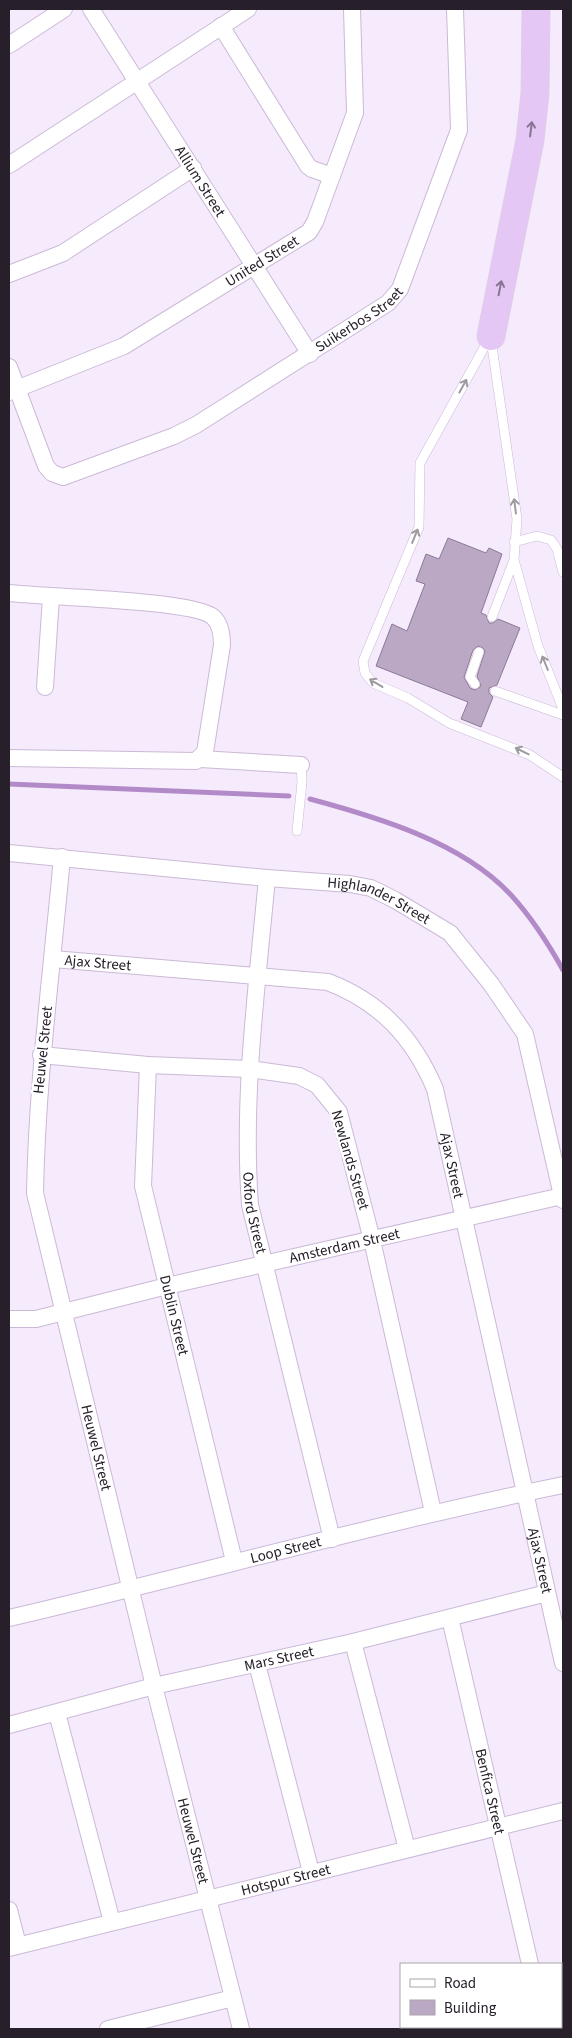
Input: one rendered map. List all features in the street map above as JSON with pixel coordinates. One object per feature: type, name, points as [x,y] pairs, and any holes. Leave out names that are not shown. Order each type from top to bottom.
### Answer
[{"type":"highway","points":[[491,336],[530,140],[535,93],[536,9]]},
{"type":"street","points":[[9,45],[64,9]]},
{"type":"street","name":"Allium Street","points":[[91,9],[138,80],[310,354]]},
{"type":"street","points":[[9,165],[248,9]]},
{"type":"street","name":"United Street","points":[[13,390],[124,346],[312,229],[355,113],[352,9]]},
{"type":"street","name":"Suikerbos Street","points":[[13,390],[46,466],[57,476],[69,476],[174,436],[310,354],[388,303],[400,289],[459,130],[455,9]]},
{"type":"street","points":[[221,26],[308,166],[332,176]]},
{"type":"street","points":[[9,274],[63,253],[193,168]]},
{"type":"street","points":[[9,367],[13,390]]},
{"type":"street","points":[[9,593],[51,598],[182,607],[200,610],[213,617],[222,632],[222,645],[205,752],[200,759]]},
{"type":"street","points":[[44,687],[51,598]]},
{"type":"street","points":[[9,758],[188,762],[200,759],[301,765]]},
{"type":"street","name":"Highlander Street","points":[[9,853],[266,878],[350,884],[371,888],[450,933],[481,971],[525,1034],[563,1198]]},
{"type":"street","name":"Heuwel Street","points":[[62,857],[53,959],[41,1055],[36,1131],[36,1193],[154,1686],[241,2029]]},
{"type":"street","name":"Oxford Street","points":[[266,878],[248,1069],[249,1197],[263,1265],[332,1539]]},
{"type":"street","name":"Ajax Street","points":[[53,959],[328,982],[350,991],[374,1005],[401,1033],[417,1055],[435,1089],[563,1663]]},
{"type":"street","name":"Newlands Street","points":[[41,1055],[148,1065],[248,1069],[299,1076],[317,1085],[329,1097],[339,1112],[372,1240],[433,1512]]},
{"type":"street","name":"Dublin Street","points":[[148,1065],[143,1186],[234,1562]]},
{"type":"street","name":"Amsterdam Street","points":[[9,1319],[36,1319],[167,1286],[563,1198]]},
{"type":"street","name":"Loop Street","points":[[9,1618],[332,1539],[433,1512],[563,1485]]},
{"type":"street","name":"Mars Street","points":[[9,1725],[154,1686],[353,1642],[547,1593]]},
{"type":"street","name":"Benfica Street","points":[[450,1618],[530,1963]]},
{"type":"street","points":[[353,1642],[406,1849]]},
{"type":"street","points":[[257,1664],[311,1872]]},
{"type":"street","points":[[57,1713],[112,1922]]},
{"type":"street","name":"Hotspur Street","points":[[13,1946],[207,1900],[311,1872],[563,1811]]},
{"type":"street","points":[[9,1910],[13,1946]]},
{"type":"street","points":[[108,2029],[234,1998]]},
{"type":"lane","points":[[491,336],[517,519],[514,560],[538,646],[563,709]]},
{"type":"lane","points":[[491,336],[420,463],[419,527],[363,661],[363,667],[373,682],[408,698],[449,723],[517,749],[563,778]]},
{"type":"lane","points":[[514,542],[537,536],[551,540],[557,549],[563,572]]},
{"type":"lane","points":[[492,617],[514,560]]},
{"type":"lane","points":[[475,684],[470,677],[479,652]]},
{"type":"lane","points":[[495,691],[563,715]]},
{"type":"lane","points":[[296,831],[302,782],[301,765]]},
{"type":"building","points":[[448,538],[486,553],[489,548],[502,554],[481,613],[486,615],[489,623],[493,623],[498,619],[520,628],[497,685],[489,688],[489,693],[493,697],[481,727],[461,719],[468,702],[376,666],[392,624],[407,631],[425,584],[416,581],[426,554],[439,559]],"holes":[[[478,646],[485,651],[477,676],[481,686],[475,690],[470,688],[464,677],[473,650]]]},
{"type":"waterway","points":[[9,784],[289,796]]},
{"type":"waterway","points":[[310,799],[390,823],[444,846],[468,860],[491,876],[519,904],[552,950],[563,970]]}]
